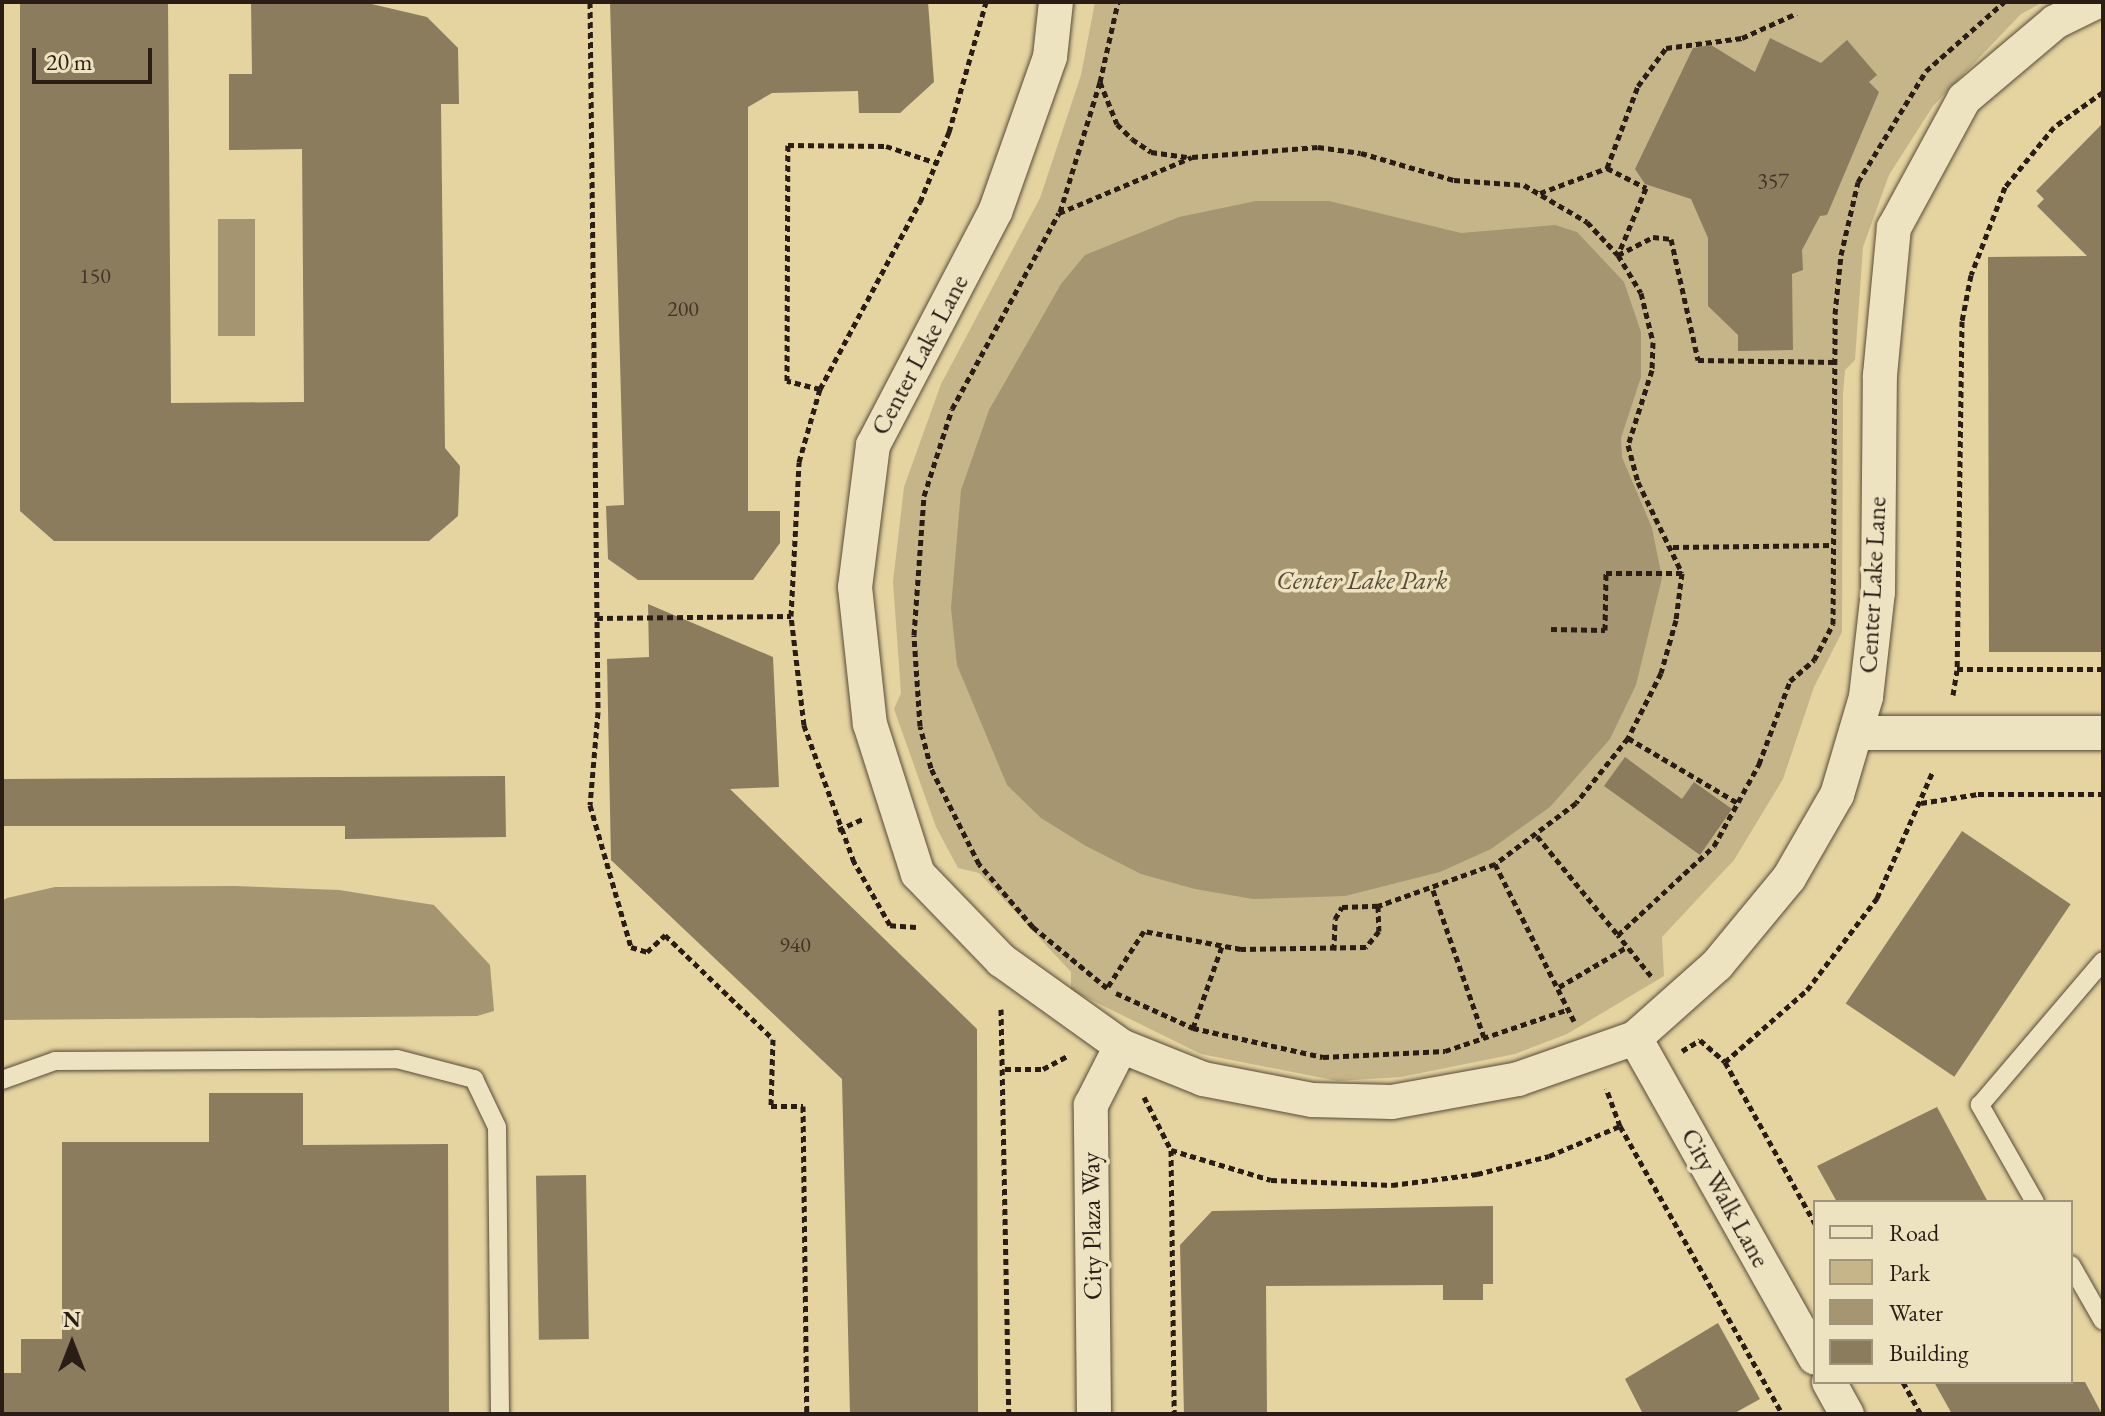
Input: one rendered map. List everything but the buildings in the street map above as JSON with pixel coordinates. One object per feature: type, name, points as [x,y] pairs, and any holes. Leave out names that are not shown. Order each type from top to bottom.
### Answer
[{"type":"street","name":"Center Lake Lane","points":[[1056,2],[1050,57],[995,212],[873,445],[855,587],[870,724],[918,874],[1001,960],[1121,1046],[1203,1079],[1312,1100],[1392,1102],[1518,1079],[1635,1038],[1717,965],[1789,878],[1837,795],[1856,733],[1878,592],[1880,375],[1894,228],[1964,99],[2055,22],[2096,2]]},
{"type":"street","points":[[1856,733],[2103,733]]},
{"type":"street","name":"City Walk Lane","points":[[1635,1038],[1813,1354]]},
{"type":"street","name":"City Plaza Way","points":[[1094,1414],[1091,1105],[1121,1046]]},
{"type":"street","points":[[1830,1384],[1847,1414]]},
{"type":"lane","points":[[2034,1200],[1980,1105],[2103,961]]},
{"type":"lane","points":[[2,1080],[55,1061],[382,1059],[474,1079],[497,1127],[500,1414]]},
{"type":"lane","points":[[2073,1268],[2103,1321]]},
{"type":"path","points":[[590,2],[597,618],[590,805],[631,947],[647,952],[665,935],[773,1039],[771,1106],[803,1106],[807,1414]]},
{"type":"path","points":[[1118,2],[1100,82],[1059,213],[936,450],[917,539],[914,635],[920,726],[959,832],[1033,927],[1107,988],[1193,1028],[1323,1057],[1413,1054],[1485,1040],[1569,1009],[1495,864]]},
{"type":"path","points":[[1618,935],[1714,846],[1738,803],[1790,681],[1814,660],[1833,624],[1834,362],[1841,255],[1858,182],[1926,71],[2004,2]]},
{"type":"path","points":[[1607,168],[1638,86],[1666,48],[1742,38],[1797,13]]},
{"type":"path","points":[[1100,82],[1117,124],[1151,152],[1192,157],[1318,147],[1361,153],[1454,180],[1524,185],[1587,222],[1618,255],[1641,293],[1653,342],[1650,379],[1630,424],[1630,458],[1673,547],[1682,573],[1661,673],[1628,738],[1576,803],[1537,836],[1495,864],[1433,890],[1378,906],[1342,907],[1335,919],[1334,950]]},
{"type":"path","points":[[1725,1062],[1807,990],[1842,945],[1877,898],[1921,803],[1944,733],[1957,669],[1962,321],[1971,275],[2005,187],[2054,127],[2103,92]]},
{"type":"path","points":[[820,389],[787,381],[788,145],[886,146],[937,163]]},
{"type":"path","points":[[1059,213],[1192,157]]},
{"type":"path","points":[[1539,193],[1555,184],[1607,168],[1646,188],[1622,237],[1618,255]]},
{"type":"path","points":[[1618,255],[1653,237],[1671,239],[1698,360],[1834,362]]},
{"type":"path","points":[[1673,547],[1833,545]]},
{"type":"path","points":[[1551,629],[1605,630],[1606,573],[1682,573]]},
{"type":"path","points":[[597,618],[791,616]]},
{"type":"path","points":[[1957,669],[2103,669]]},
{"type":"path","points":[[1628,738],[1738,803]]},
{"type":"path","points":[[1921,803],[1978,794],[2103,794]]},
{"type":"path","points":[[1537,836],[1627,947],[1559,987]]},
{"type":"path","points":[[854,862],[890,925],[917,927],[927,937]]},
{"type":"path","points":[[1433,890],[1485,1040]]},
{"type":"path","points":[[1107,988],[1144,931],[1222,946],[1334,950],[1366,947],[1375,940],[1378,906]]},
{"type":"path","points":[[1193,1028],[1222,946]]},
{"type":"path","points":[[996,1004],[1006,1013],[1009,1414]]},
{"type":"path","points":[[1782,1414],[1620,1126],[1610,1095],[1700,1040],[1725,1062],[1813,1220]]},
{"type":"path","points":[[1005,1069],[1043,1069],[1067,1056]]},
{"type":"path","points":[[1144,1096],[1171,1150],[1174,1414]]},
{"type":"path","points":[[1171,1150],[1271,1180],[1392,1185],[1535,1159],[1620,1126]]},
{"type":"path","points":[[1904,1384],[1921,1414]]},
{"type":"green space","name":"Center Lake Park","points":[[1095,2],[2043,2],[2021,14],[1933,106],[1889,175],[1863,247],[1855,360],[1845,370],[1843,394],[1842,632],[1814,687],[1783,779],[1734,860],[1662,937],[1664,976],[1567,1034],[1515,1054],[1401,1077],[1338,1081],[1201,1054],[1071,990],[1071,972],[979,873],[958,868],[936,827],[894,709],[901,693],[893,582],[904,487],[941,384],[1040,198],[1081,75]]},
{"type":"water","points":[[1256,201],[1329,201],[1461,233],[1555,225],[1577,232],[1624,282],[1641,332],[1641,377],[1621,438],[1622,457],[1652,528],[1662,578],[1636,685],[1610,739],[1550,807],[1491,849],[1440,872],[1345,896],[1253,899],[1195,889],[1141,874],[1086,846],[1041,818],[1007,785],[957,665],[951,608],[961,490],[989,410],[1061,284],[1085,255],[1179,217]]},
{"type":"water","points":[[218,219],[255,219],[255,336],[218,336]]},
{"type":"water","points":[[235,886],[339,890],[434,905],[490,965],[494,1011],[477,1016],[2,1020],[2,901],[7,898],[55,887]]}]
